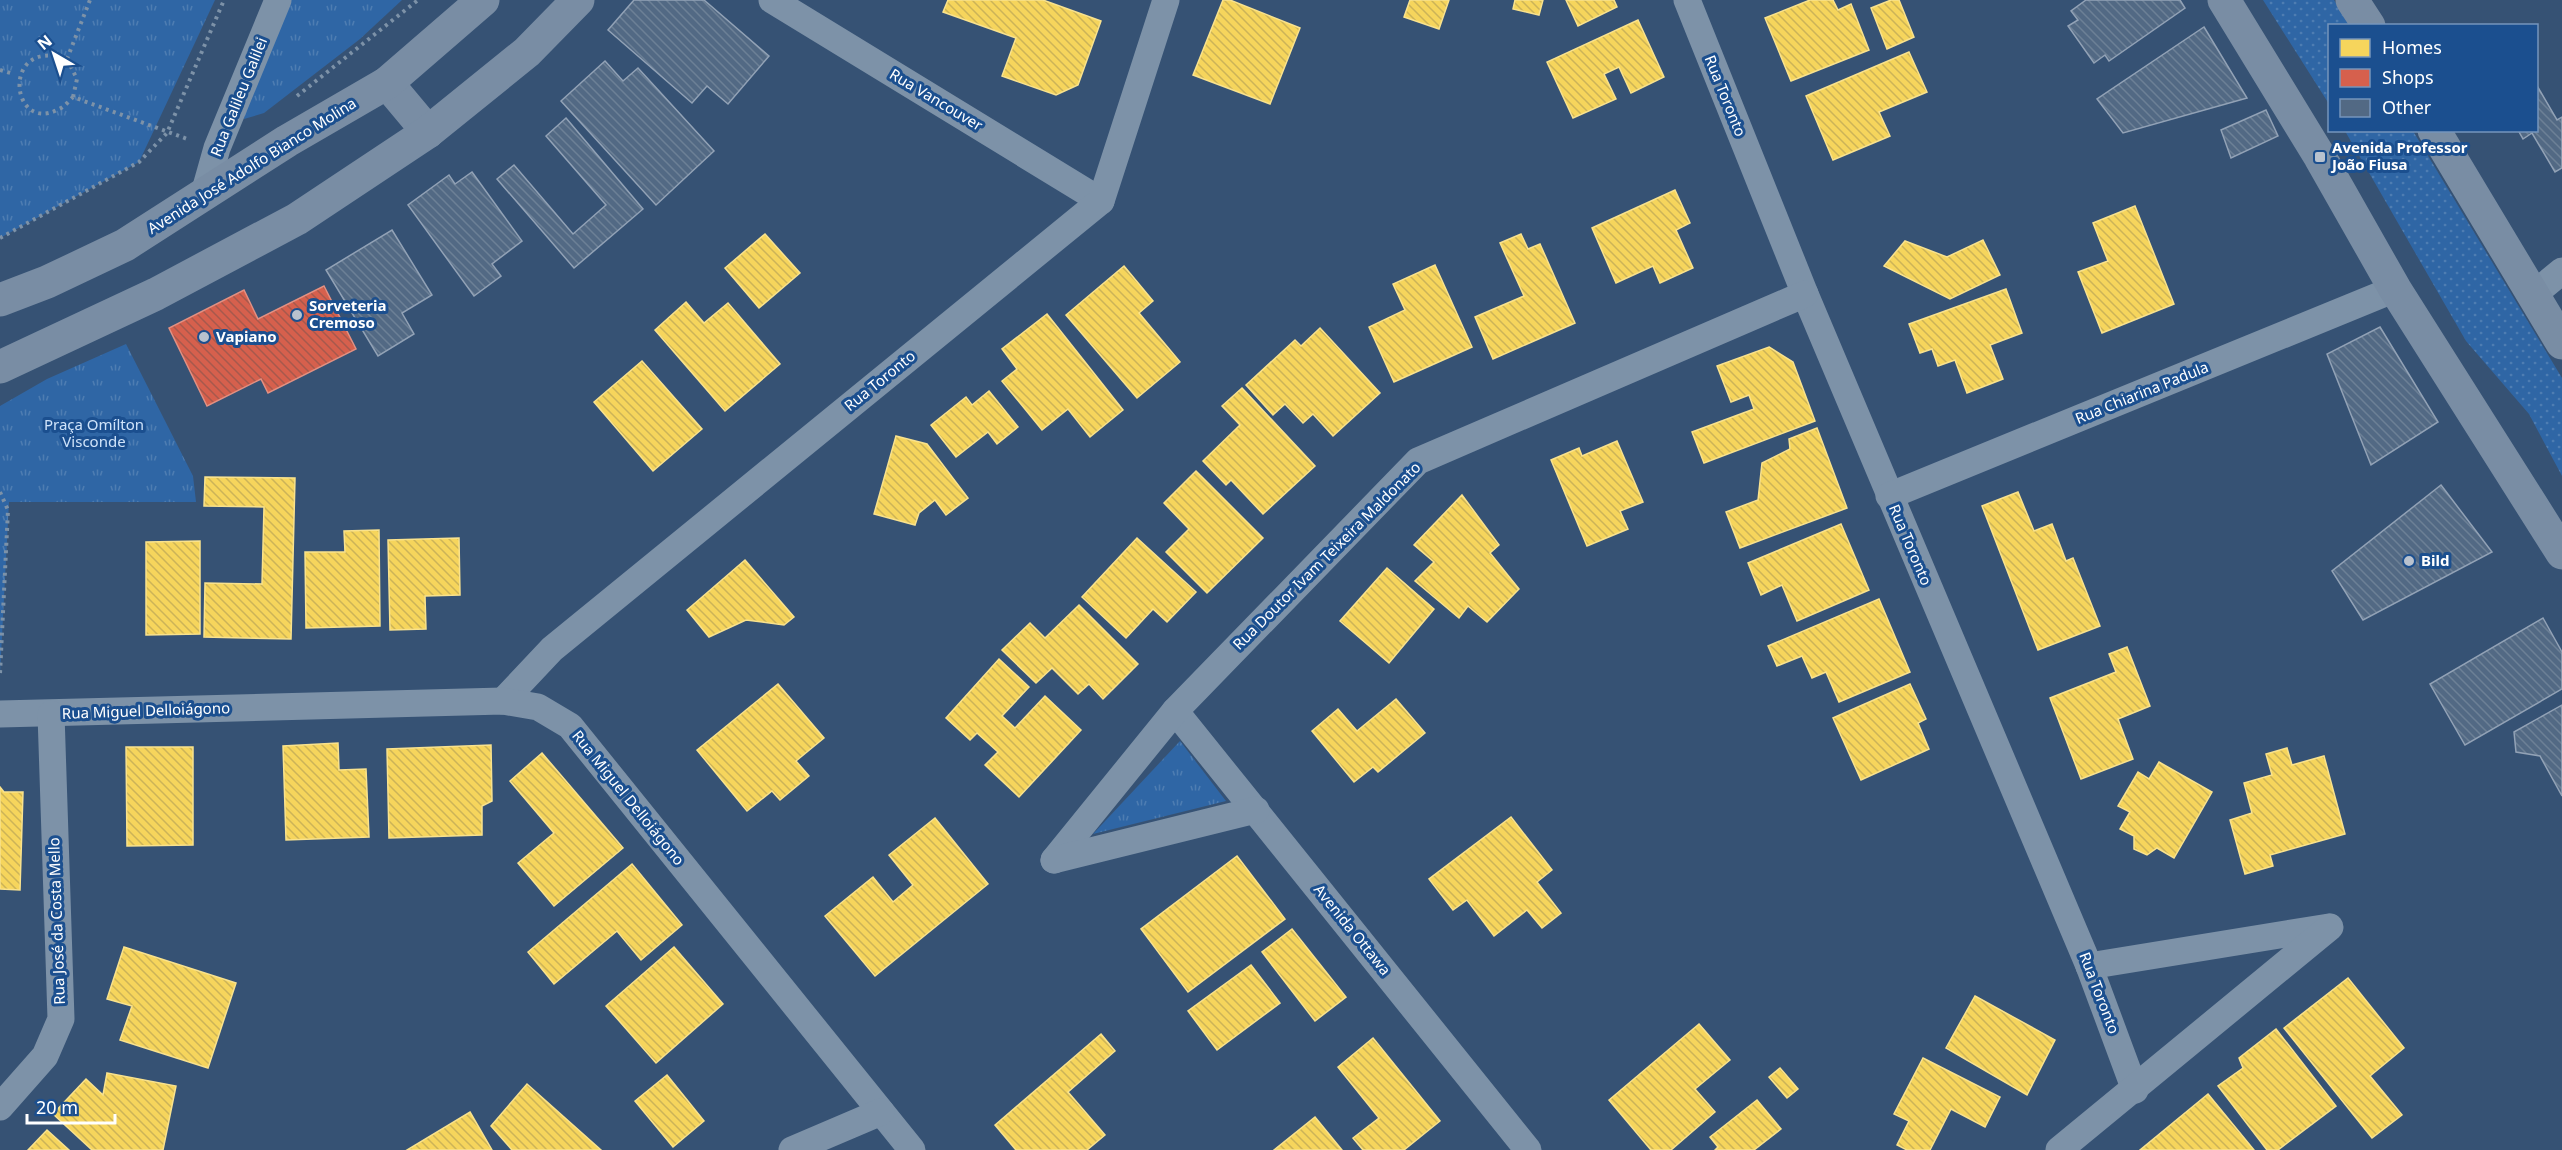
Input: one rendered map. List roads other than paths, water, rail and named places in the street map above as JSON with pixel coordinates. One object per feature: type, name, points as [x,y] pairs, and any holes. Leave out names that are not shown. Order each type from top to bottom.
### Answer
[{"type":"main road","name":"Avenida José Adolfo Bianco Molina","points":[[0,300],[47,282],[125,245],[287,141],[387,83],[483,0]]},
{"type":"main road","points":[[0,367],[156,294],[297,219],[428,132],[527,52],[578,0]]},
{"type":"main road","points":[[2224,0],[2320,157],[2395,289],[2562,554]]},
{"type":"main road","points":[[2352,0],[2368,24]]},
{"type":"main road","points":[[387,83],[428,132]]},
{"type":"main road","points":[[2435,132],[2562,343]]},
{"type":"street","name":"Rua Galileu Galilei","points":[[204,194],[217,148],[278,0]]},
{"type":"street","name":"Rua Vancouver","points":[[772,0],[1101,201]]},
{"type":"street","points":[[1101,201],[1166,0]]},
{"type":"street","name":"Rua Toronto","points":[[1686,0],[1889,496],[2089,966],[2135,1090]]},
{"type":"street","name":"Rua Toronto","points":[[503,701],[552,649],[1101,201]]},
{"type":"street","points":[[2534,294],[2562,271]]},
{"type":"street","name":"Rua Chiarina Padula","points":[[1889,496],[2395,289]]},
{"type":"street","name":"Rua Doutor Ivam Teixeira Maldonato","points":[[1256,810],[1054,860],[1175,711],[1418,461],[1805,294]]},
{"type":"street","name":"Rua Miguel Delloiágono","points":[[0,714],[503,701],[538,707],[570,726],[912,1150]]},
{"type":"street","name":"Avenida Ottawa","points":[[1175,711],[1528,1150]]},
{"type":"street","name":"Rua José da Costa Mello","points":[[0,1107],[45,1056],[61,1019],[51,714]]},
{"type":"street","points":[[2059,1150],[2135,1090],[2330,927],[2089,966]]},
{"type":"street","points":[[792,1150],[881,1112]]},
{"type":"place","name":"Avenida Professor João Fiusa","points":[[2320,157]]},
{"type":"place","name":"Sorveteria Cremoso","points":[[297,315]]},
{"type":"place","name":"Vapiano","points":[[204,337]]},
{"type":"place","name":"Bild","points":[[2409,561]]},
{"type":"park label","name":"Praça Omílton Visconde","points":[[94,434]]}]
